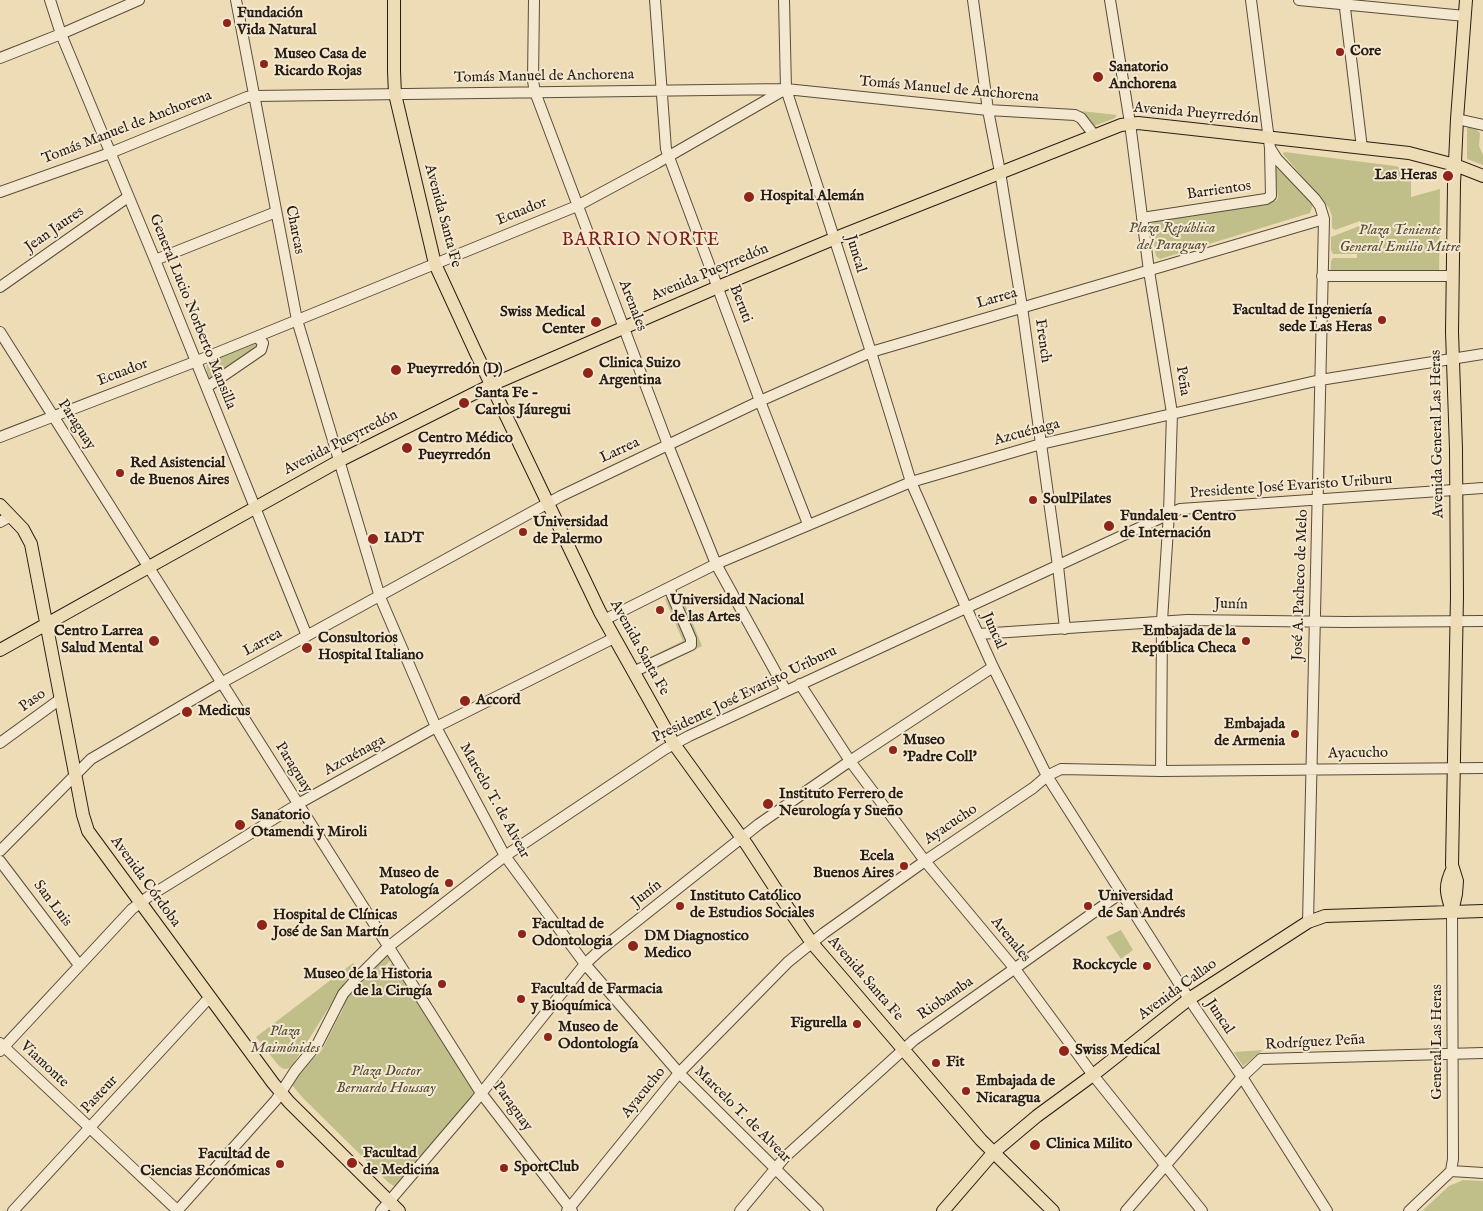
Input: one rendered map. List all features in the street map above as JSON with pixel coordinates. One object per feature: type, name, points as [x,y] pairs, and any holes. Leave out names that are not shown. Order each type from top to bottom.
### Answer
[{"type":"main road","name":"Avenida Santa Fe","points":[[394,0],[395,94],[435,264],[604,620],[674,744],[812,943],[993,1153],[1053,1211]]},
{"type":"main road","name":"Avenida General Las Heras","points":[[1452,912],[1457,881],[1452,868],[1457,622],[1452,276],[1456,119],[1466,0]]},
{"type":"main road","name":"Avenida Pueyrredón","points":[[0,650],[339,461],[491,385],[834,239],[1121,125],[1130,123],[1269,143],[1362,148],[1409,153],[1455,165],[1483,176]]},
{"type":"main road","name":"Avenida Córdoba","points":[[0,505],[5,519],[26,534],[31,544],[59,700],[88,831],[209,998],[281,1093],[385,1206],[399,1211]]},
{"type":"main road","name":"Avenida Callao","points":[[943,1211],[993,1153],[1037,1116],[1093,1075],[1189,999],[1308,922],[1325,916],[1483,911]]},
{"type":"street","name":"General Lucio Norberto Mansilla","points":[[50,0],[60,34],[155,260],[307,636]]},
{"type":"street","points":[[0,58],[139,0]]},
{"type":"street","name":"Charcas","points":[[236,0],[297,320],[339,461]]},
{"type":"street","name":"Arenales","points":[[534,0],[533,81],[535,92],[668,445],[716,564],[786,691]]},
{"type":"street","name":"Beruti","points":[[655,0],[668,157],[808,524]]},
{"type":"street","name":"Juncal","points":[[784,0],[786,89],[911,482],[966,608],[1047,776],[1189,999],[1242,1076],[1327,1211]]},
{"type":"street","name":"French","points":[[973,0],[988,110],[1022,308],[1065,628]]},
{"type":"street","name":"Peña","points":[[1110,0],[1130,123],[1149,271],[1172,413],[1169,513],[1162,621],[1161,771]]},
{"type":"street","points":[[1251,0],[1269,143]]},
{"type":"street","points":[[1299,0],[1344,2],[1465,16]]},
{"type":"street","points":[[1344,2],[1362,148]]},
{"type":"street","name":"Tomás Manuel de Anchorena","points":[[0,192],[110,153],[247,97],[254,96],[786,89],[988,110],[1074,115],[1081,118],[1095,136]]},
{"type":"street","name":"Ecuador","points":[[0,437],[257,337],[577,206],[754,109],[786,89]]},
{"type":"street","points":[[751,90],[758,97],[754,109]]},
{"type":"street","points":[[1456,119],[1483,125]]},
{"type":"street","name":"Barrientos","points":[[1142,218],[1270,198],[1272,192],[1269,143]]},
{"type":"street","name":"José A. Pacheco de Melo","points":[[1269,143],[1277,159],[1315,199],[1320,206],[1324,219],[1308,922]]},
{"type":"street","name":"Jean Jaures","points":[[0,288],[128,197]]},
{"type":"street","points":[[155,260],[276,212]]},
{"type":"street","name":"Larrea","points":[[0,851],[74,774],[91,759],[221,683],[548,503],[668,445],[871,352],[1324,219]]},
{"type":"street","points":[[1322,276],[1452,276]]},
{"type":"street","name":"Paraguay","points":[[0,332],[482,1093],[570,1210]]},
{"type":"street","points":[[207,387],[261,350],[263,343],[257,337]]},
{"type":"street","name":"Azcuénaga","points":[[604,620],[716,564],[911,482],[1041,444],[1172,413],[1320,380],[1483,354]]},
{"type":"street","name":"Marcelo T. de Alvear","points":[[339,461],[380,596],[436,727],[505,856],[585,964],[679,1073],[818,1211]]},
{"type":"street","name":"Presidente José Evaristo Uriburu","points":[[177,1211],[281,1093],[295,1071],[318,1043],[343,994],[388,947],[505,856],[629,772],[674,744],[1180,509],[1483,488]]},
{"type":"street","points":[[633,672],[691,645],[691,639],[669,588]]},
{"type":"street","name":"Junín","points":[[979,634],[1162,621],[1483,621]]},
{"type":"street","name":"Azcuénaga","points":[[1,1047],[132,909],[140,903],[298,804],[436,727],[614,638]]},
{"type":"street","name":"Junín","points":[[385,1206],[482,1093],[585,964],[598,951],[741,838],[850,761],[993,667]]},
{"type":"street","name":"Arenales","points":[[800,684],[850,761],[925,861],[1014,969],[1093,1075],[1202,1211]]},
{"type":"street","name":"Paso","points":[[0,743],[59,700]]},
{"type":"street","name":"Ayacucho","points":[[570,1210],[679,1073],[788,962],[824,933],[925,861],[1033,788],[1047,776],[1061,769],[1161,771],[1483,768]]},
{"type":"street","name":"San Luis","points":[[0,861],[79,965]]},
{"type":"street","name":"Riobamba","points":[[740,1211],[774,1168],[793,1149],[914,1040],[1121,893]]},
{"type":"street","name":"General Las Heras","points":[[1451,1172],[1453,1160],[1452,912]]},
{"type":"street","name":"Pasteur","points":[[13,1211],[209,998]]},
{"type":"street","name":"Viamonte","points":[[1,1047],[177,1211]]},
{"type":"street","name":"Rodríguez Peña","points":[[1126,1211],[1242,1076],[1261,1058],[1483,1053]]},
{"type":"street","points":[[1409,1211],[1451,1172],[1483,1173]]},
{"type":"green space","points":[[1081,111],[1117,115],[1115,118],[1094,126]]},
{"type":"green space","points":[[1467,127],[1480,133],[1479,146],[1483,155],[1483,165],[1467,159]]},
{"type":"green space","name":"Plaza Teniente General Emilio Mitre","points":[[1284,152],[1395,166],[1411,171],[1411,197],[1440,189],[1439,281],[1330,281],[1331,261],[1333,258],[1357,258],[1357,254],[1333,254],[1331,250],[1331,237],[1362,225],[1360,221],[1335,230],[1332,228],[1332,216],[1329,208],[1283,154]]},
{"type":"green space","name":"Plaza República del Paraguay","points":[[1277,168],[1313,204],[1310,213],[1160,259],[1156,256],[1150,226],[1153,222],[1276,201],[1278,198],[1275,169]]},
{"type":"green space","points":[[255,342],[260,348],[212,381],[207,373],[207,363]]},
{"type":"green space","points":[[680,592],[702,646],[650,672],[644,660],[683,641],[665,599]]},
{"type":"green space","points":[[1121,930],[1133,950],[1121,959],[1106,937]]},
{"type":"green space","name":"Plaza Doctor Bernardo Houssay","points":[[387,956],[392,959],[382,969],[378,979],[380,979],[386,968],[394,962],[475,1092],[475,1095],[397,1185],[394,1186],[292,1085],[295,1076],[322,1050],[350,993]]},
{"type":"green space","name":"Plaza Maimónides","points":[[353,963],[355,966],[292,1066],[286,1069],[279,1066],[256,1037]]},
{"type":"green space","points":[[1263,1050],[1243,1066],[1234,1052]]},
{"type":"green space","points":[[1463,1180],[1483,1181],[1483,1211],[1422,1211],[1449,1186]]},
{"type":"place","name":"Fundación Vida Natural","points":[[227,23]]},
{"type":"place","name":"Core","points":[[1340,52]]},
{"type":"place","name":"Museo Casa de Ricardo Rojas","points":[[264,64]]},
{"type":"place","name":"Sanatorio Anchorena","points":[[1098,77]]},
{"type":"place","name":"Las Heras","points":[[1448,176]]},
{"type":"place","name":"Hospital Alemán","points":[[749,197]]},
{"type":"place","name":"Facultad de Ingeniería sede Las Heras","points":[[1382,320]]},
{"type":"place","name":"Swiss Medical Center","points":[[596,322]]},
{"type":"place","name":"Pueyrredón (D)","points":[[396,370]]},
{"type":"place","name":"Clinica Suizo Argentina","points":[[588,373]]},
{"type":"place","name":"Santa Fe - Carlos Jáuregui","points":[[464,403]]},
{"type":"place","name":"Centro Médico Pueyrredón","points":[[407,448]]},
{"type":"place","name":"Red Asistencial de Buenos Aires","points":[[120,473]]},
{"type":"place","name":"SoulPilates","points":[[1033,500]]},
{"type":"place","name":"Fundaleu - Centro de Internación","points":[[1109,526]]},
{"type":"place","name":"Universidad de Palermo","points":[[523,532]]},
{"type":"place","name":"IADT","points":[[373,539]]},
{"type":"place","name":"Universidad Nacional de las Artes","points":[[660,610]]},
{"type":"place","name":"Centro Larrea Salud Mental","points":[[154,641]]},
{"type":"place","name":"Embajada de la República Checa","points":[[1246,641]]},
{"type":"place","name":"Consultorios Hospital Italiano","points":[[307,648]]},
{"type":"place","name":"Accord","points":[[465,701]]},
{"type":"place","name":"Medicus","points":[[187,712]]},
{"type":"place","name":"Embajada de Armenia","points":[[1295,734]]},
{"type":"place","name":"Museo 'Padre Coll'","points":[[893,750]]},
{"type":"place","name":"Instituto Ferrero de Neurología y Sueño","points":[[768,804]]},
{"type":"place","name":"Sanatorio Otamendi y Miroli","points":[[240,825]]},
{"type":"place","name":"Ecela Buenos Aires","points":[[904,866]]},
{"type":"place","name":"Museo de Patología","points":[[449,883]]},
{"type":"place","name":"Instituto Católico de Estudios Sociales","points":[[680,906]]},
{"type":"place","name":"Universidad de San Andrés","points":[[1088,906]]},
{"type":"place","name":"Hospital de Clínicas José de San Martín","points":[[262,925]]},
{"type":"place","name":"Facultad de Odontologia","points":[[522,934]]},
{"type":"place","name":"DM Diagnostico Medico","points":[[633,946]]},
{"type":"place","name":"Rockcycle","points":[[1147,966]]},
{"type":"place","name":"Museo de la Historia de la Cirugía","points":[[442,984]]},
{"type":"place","name":"Facultad de Farmacia y Bioquímica","points":[[521,999]]},
{"type":"place","name":"Figurella","points":[[857,1024]]},
{"type":"place","name":"Museo de Odontología","points":[[548,1037]]},
{"type":"place","name":"Swiss Medical","points":[[1064,1051]]},
{"type":"place","name":"Fit","points":[[936,1063]]},
{"type":"place","name":"Embajada de Nicaragua","points":[[966,1091]]},
{"type":"place","name":"Clinica Milito","points":[[1035,1145]]},
{"type":"place","name":"Facultad de Medicina","points":[[352,1163]]},
{"type":"place","name":"Facultad de Ciencias Económicas","points":[[280,1164]]},
{"type":"place","name":"SportClub","points":[[504,1168]]},
{"type":"district","name":"BARRIO NORTE","points":[[641,241]]}]
